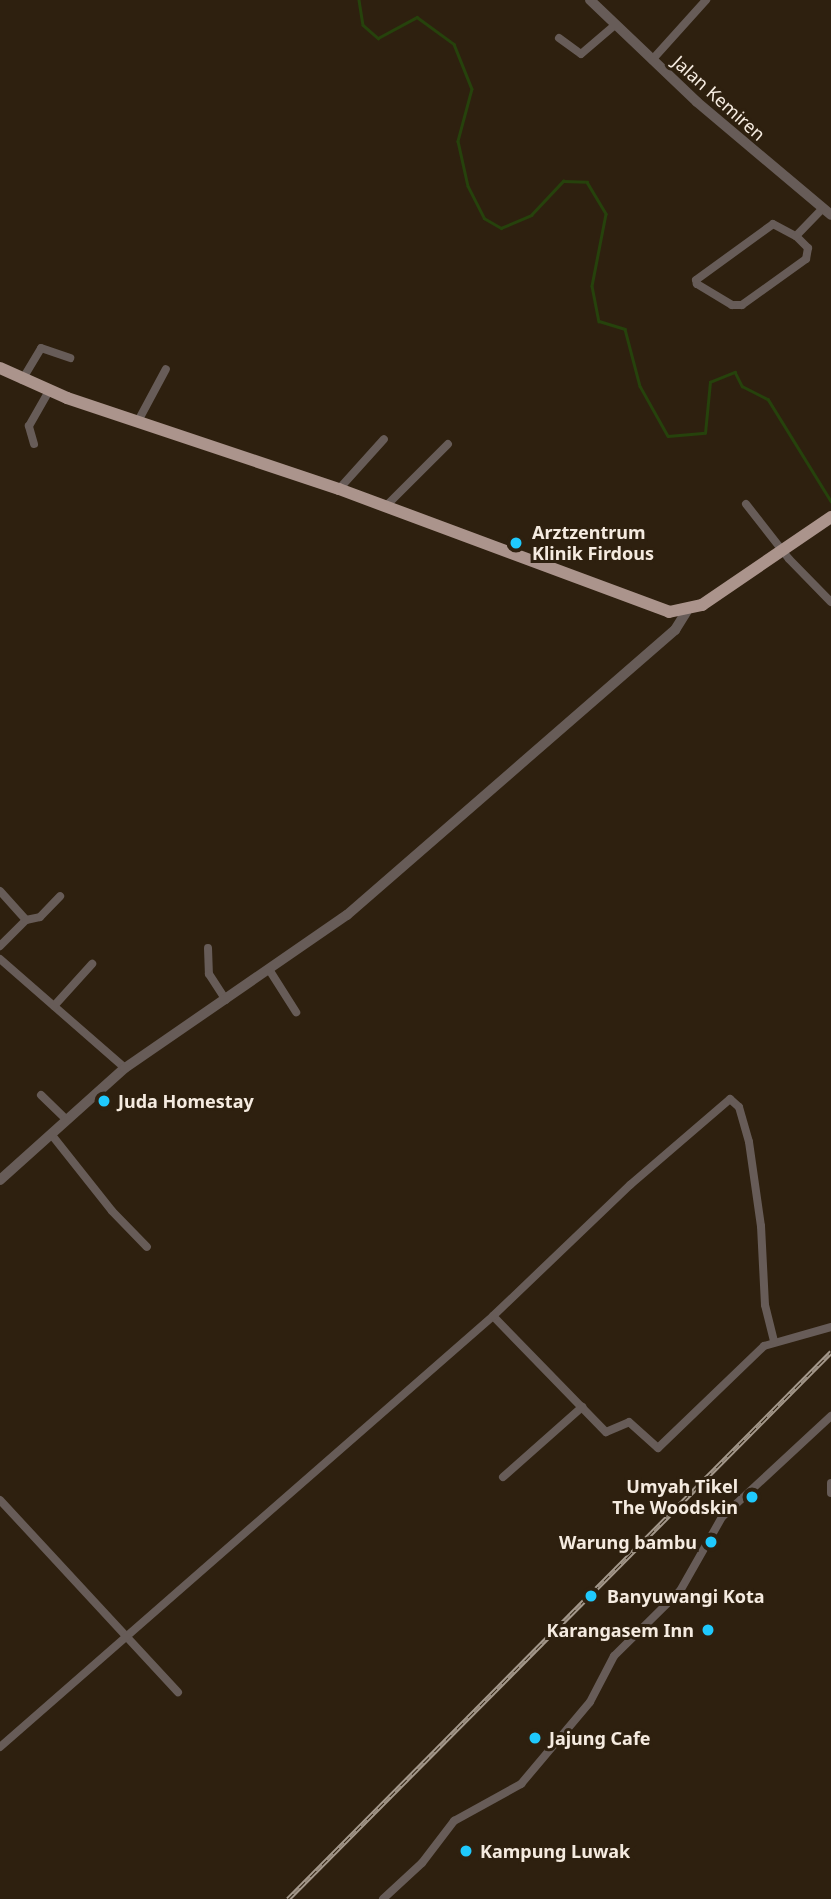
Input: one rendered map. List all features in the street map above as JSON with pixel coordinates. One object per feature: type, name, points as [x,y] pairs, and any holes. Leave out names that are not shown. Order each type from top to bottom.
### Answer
[{"type":"main road","points":[[0,368],[49,391],[137,423],[340,489],[648,606],[687,611],[831,517]]},
{"type":"street","name":"Jalan Kemiren","points":[[590,0],[652,60],[827,211]]},
{"type":"street","points":[[652,60],[706,0]]},
{"type":"street","points":[[559,38],[581,54],[615,25]]},
{"type":"street","points":[[796,236],[827,211]]},
{"type":"street","points":[[773,224],[796,236],[809,256],[742,305],[727,302],[696,282],[773,224]]},
{"type":"street","points":[[22,380],[41,348],[70,358]]},
{"type":"street","points":[[137,423],[166,369]]},
{"type":"street","points":[[34,444],[29,426],[49,391]]},
{"type":"street","points":[[340,489],[384,439]]},
{"type":"street","points":[[385,507],[448,444]]},
{"type":"street","points":[[746,504],[781,548],[831,602]]},
{"type":"street","points":[[0,1180],[125,1068],[270,971],[347,915],[675,630],[687,611]]},
{"type":"street","points":[[0,891],[26,920]]},
{"type":"street","points":[[0,946],[26,920],[40,917],[60,896]]},
{"type":"street","points":[[208,948],[209,974],[226,1000]]},
{"type":"street","points":[[0,958],[125,1068]]},
{"type":"street","points":[[54,1006],[92,964]]},
{"type":"street","points":[[270,971],[296,1012]]},
{"type":"street","points":[[41,1095],[67,1120]]},
{"type":"street","points":[[0,1747],[493,1316],[630,1185],[730,1099],[739,1107],[749,1142],[761,1226],[765,1305],[774,1342]]},
{"type":"street","points":[[51,1133],[112,1211],[147,1247]]},
{"type":"street","points":[[493,1316],[606,1432],[629,1422],[660,1448],[760,1349],[774,1342],[831,1327]]},
{"type":"street","points":[[503,1477],[583,1408]]},
{"type":"street","points":[[383,1899],[422,1863],[454,1821],[521,1784],[590,1702],[619,1650],[680,1591],[722,1517],[831,1416]]},
{"type":"street","points":[[831,1483],[831,1493]]},
{"type":"street","points":[[0,1500],[178,1692]]},
{"type":"waterway","points":[[359,0],[363,25],[378,38],[417,17],[454,44],[472,89],[458,141],[468,186],[484,218],[501,228],[531,215],[563,181],[587,182],[606,214],[592,286],[599,321],[625,329],[640,386],[668,436],[705,433],[710,382],[735,372],[742,386],[768,399],[831,501]]},
{"type":"railway","points":[[288,1899],[831,1352]]},
{"type":"place","name":"Arztzentrum Klinik Firdous","points":[[516,543]]},
{"type":"place","name":"Juda Homestay","points":[[104,1101]]},
{"type":"place","name":"Umyah Tikel The Woodskin","points":[[752,1497]]},
{"type":"place","name":"Warung bambu","points":[[711,1542]]},
{"type":"place","name":"Banyuwangi Kota","points":[[591,1596]]},
{"type":"place","name":"Karangasem Inn","points":[[708,1630]]},
{"type":"place","name":"Jajung Cafe","points":[[535,1738]]},
{"type":"place","name":"Kampung Luwak","points":[[466,1851]]}]
